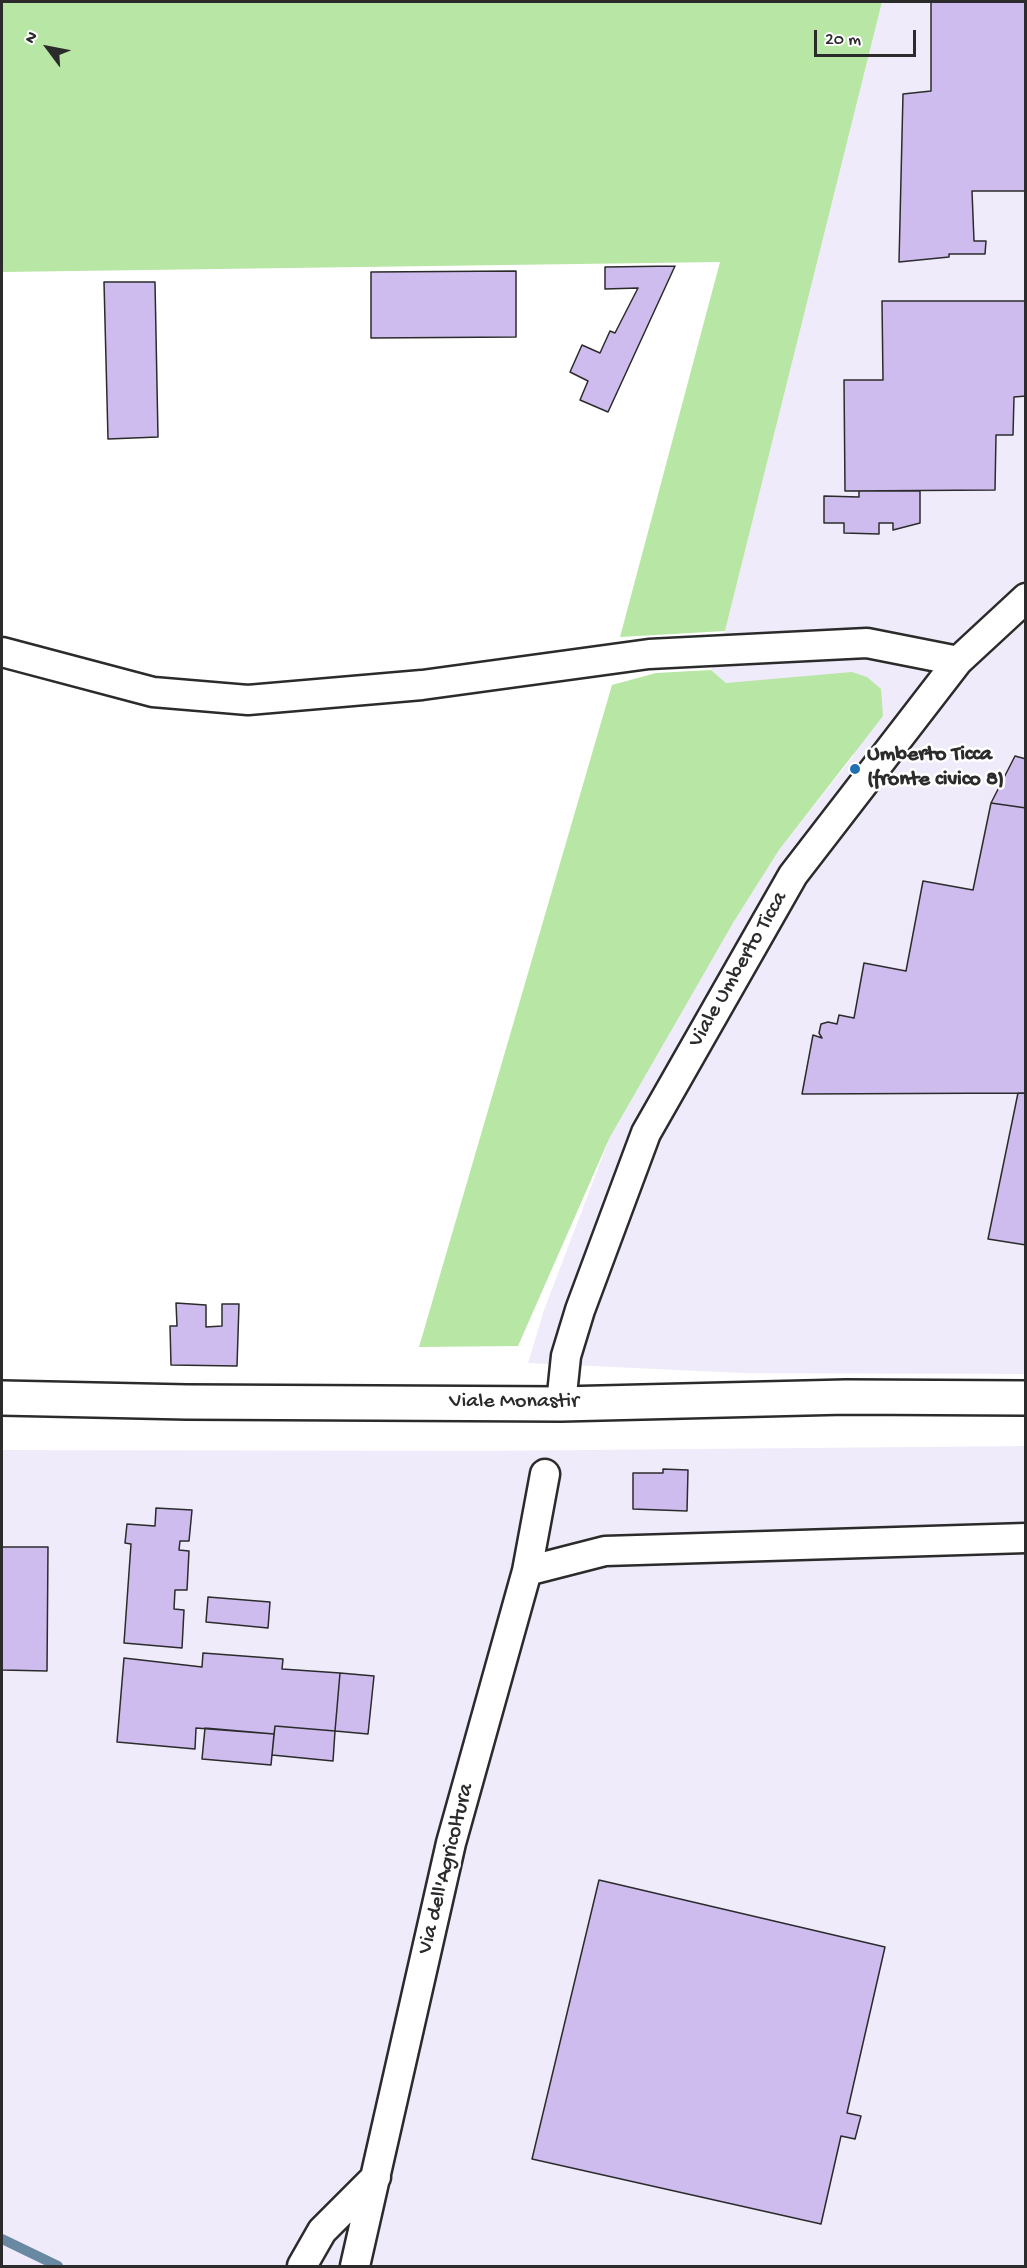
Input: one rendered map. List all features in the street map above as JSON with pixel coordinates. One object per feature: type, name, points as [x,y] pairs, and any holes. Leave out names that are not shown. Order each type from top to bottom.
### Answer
[{"type":"main road","name":"Viale Monastir","points":[[2,1398],[199,1402],[561,1404],[846,1397],[1026,1398]]},
{"type":"street","name":"Viale Umberto Ticca","points":[[561,1404],[566,1356],[579,1310],[646,1133],[793,875],[958,661],[1026,598]]},
{"type":"street","points":[[2,652],[153,692],[248,700],[422,685],[649,654],[867,643],[958,661]]},
{"type":"street","name":"Via dell'Agricoltura","points":[[355,2266],[451,1843],[527,1571],[545,1474]]},
{"type":"street","points":[[527,1571],[605,1551],[1026,1538]]},
{"type":"street","points":[[303,2266],[322,2231],[376,2177]]},
{"type":"shaded area","points":[[882,2],[1025,2],[1025,1374],[741,1373],[528,1363],[544,1310],[610,1137],[733,923],[779,850],[854,755],[766,681],[726,683],[711,670],[725,631]]},
{"type":"shaded area","points":[[1025,1446],[1025,2266],[2,2266],[2,1450],[476,1451]]},
{"type":"green space","points":[[2,2],[882,2],[725,631],[620,637],[720,262],[2,272]]},
{"type":"green space","points":[[711,670],[726,683],[852,672],[867,677],[881,689],[883,716],[779,850],[733,923],[610,1137],[518,1346],[419,1347],[612,685],[656,673]]},
{"type":"building","points":[[931,2],[1026,2],[1026,191],[972,191],[974,241],[986,241],[985,254],[949,254],[949,257],[899,262],[903,94],[931,91]]},
{"type":"building","points":[[675,266],[608,412],[580,400],[588,381],[570,372],[582,345],[600,353],[610,331],[615,333],[638,288],[605,289],[605,267]]},
{"type":"building","points":[[516,271],[516,337],[371,338],[371,272]]},
{"type":"building","points":[[104,282],[155,282],[158,437],[108,439]]},
{"type":"building","points":[[882,301],[1026,301],[1026,396],[1014,397],[1013,435],[996,435],[995,490],[845,491],[844,380],[883,380]]},
{"type":"building","points":[[859,491],[920,491],[920,523],[893,530],[893,523],[879,523],[879,534],[844,533],[844,523],[824,523],[824,496],[859,497]]},
{"type":"building","points":[[1015,756],[1026,759],[1026,808],[991,803]]},
{"type":"building","points":[[991,803],[1026,808],[1026,1093],[802,1094],[813,1035],[822,1038],[819,1033],[821,1024],[828,1022],[837,1024],[839,1015],[854,1018],[864,963],[906,971],[923,881],[973,890]]},
{"type":"building","points":[[1018,1093],[1026,1093],[1026,1245],[988,1239]]},
{"type":"building","points":[[176,1303],[206,1305],[206,1327],[222,1326],[222,1304],[239,1304],[237,1366],[171,1365],[170,1326],[177,1326]]},
{"type":"building","points":[[663,1469],[688,1470],[687,1511],[633,1509],[633,1473],[663,1473]]},
{"type":"building","points":[[156,1508],[192,1510],[189,1541],[180,1541],[179,1550],[189,1551],[187,1590],[175,1590],[174,1609],[184,1610],[182,1648],[124,1643],[131,1544],[125,1543],[127,1524],[155,1526]]},
{"type":"building","points":[[2,1547],[48,1547],[47,1671],[2,1670]]},
{"type":"building","points":[[208,1597],[270,1602],[268,1628],[206,1622]]},
{"type":"building","points":[[203,1653],[283,1659],[282,1669],[340,1673],[335,1731],[275,1726],[274,1734],[196,1728],[195,1749],[117,1742],[124,1658],[202,1667]]},
{"type":"building","points":[[340,1673],[374,1676],[368,1734],[335,1731]]},
{"type":"building","points":[[275,1726],[335,1731],[333,1761],[272,1755]]},
{"type":"building","points":[[205,1728],[274,1734],[271,1765],[202,1759]]},
{"type":"building","points":[[599,1880],[885,1947],[847,2113],[861,2116],[855,2139],[841,2136],[821,2224],[532,2159]]},
{"type":"waterway","points":[[2,2239],[58,2266]]},
{"type":"place","name":"Umberto Ticca (fronte civico 8)","points":[[855,769]]}]
